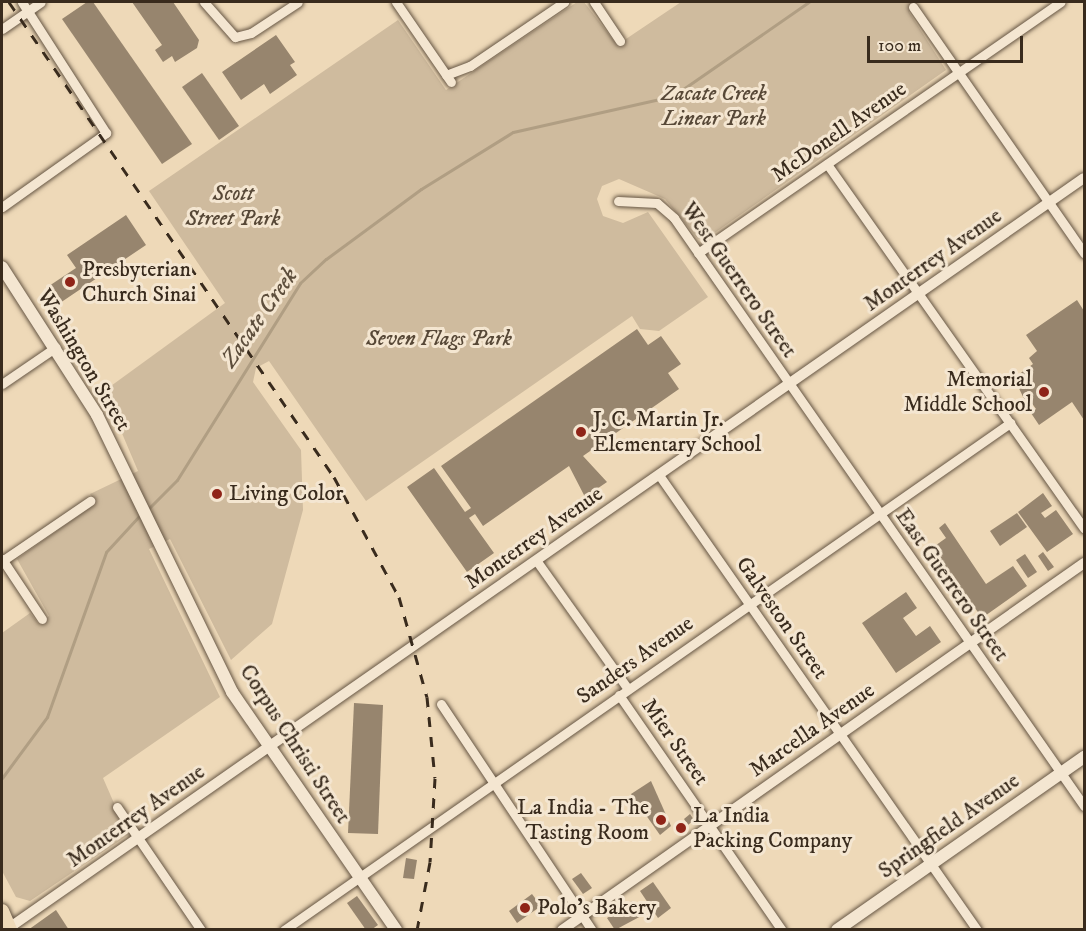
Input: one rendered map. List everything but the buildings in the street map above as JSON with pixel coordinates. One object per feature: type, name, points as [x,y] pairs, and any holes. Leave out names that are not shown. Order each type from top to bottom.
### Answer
[{"type":"main road","name":"Washington Street","points":[[2,267],[56,346],[127,476]]},
{"type":"main road","name":"Corpus Christi Street","points":[[127,476],[232,692],[267,749],[396,930]]},
{"type":"main road","name":"Springfield Avenue","points":[[837,930],[1084,757]]},
{"type":"main road","points":[[2,911],[8,929]]},
{"type":"street","points":[[2,207],[105,136],[22,2]]},
{"type":"street","points":[[2,28],[41,2]]},
{"type":"street","points":[[204,2],[235,37],[252,33],[298,2]]},
{"type":"street","points":[[396,2],[449,79],[564,2]]},
{"type":"street","points":[[594,2],[620,41]]},
{"type":"street","name":"McDonell Avenue","points":[[698,254],[1061,2]]},
{"type":"street","points":[[913,7],[1084,253]]},
{"type":"street","points":[[827,164],[1084,528]]},
{"type":"street","name":"Monterrey Avenue","points":[[8,929],[1084,178]]},
{"type":"street","name":"West Guerrero Street","points":[[618,201],[640,200],[666,209],[789,386]]},
{"type":"street","points":[[2,384],[56,346]]},
{"type":"street","name":"East Guerrero Street","points":[[789,386],[1084,806]]},
{"type":"street","name":"Sanders Avenue","points":[[284,930],[748,603],[1010,423]]},
{"type":"street","name":"Galveston Street","points":[[659,475],[976,930]]},
{"type":"street","points":[[42,619],[2,560],[90,501]]},
{"type":"street","name":"Mier Street","points":[[536,560],[628,689]]},
{"type":"street","name":"Marcella Avenue","points":[[562,930],[1084,563]]},
{"type":"street","name":"Mier Street","points":[[619,695],[782,930]]},
{"type":"street","points":[[441,704],[592,930]]},
{"type":"street","points":[[117,807],[201,930]]},
{"type":"green space","name":"Zacate Creek Linear Park","points":[[577,2],[584,2],[617,45],[681,2],[918,2],[909,12],[946,70],[706,239],[698,239],[665,199],[619,179],[602,186],[597,199],[603,216],[623,223],[648,212],[708,297],[659,331],[640,329],[632,316],[366,501],[269,361],[256,368],[253,382],[301,450],[303,510],[272,624],[231,660],[170,539],[149,549],[220,697],[103,778],[128,835],[30,901],[16,897],[2,871],[2,633],[30,613],[38,623],[49,616],[17,559],[95,504],[90,494],[138,471],[104,391],[225,303],[149,191],[398,20],[446,90]]},
{"type":"waterway","name":"Zacate Creek","points":[[147,510],[177,480],[300,283],[326,259],[421,189],[513,132],[673,96],[809,2]]},
{"type":"waterway","name":"Zacate Creek","points":[[2,778],[47,717],[106,552],[141,514]]},
{"type":"railway","points":[[9,2],[334,477],[399,597],[427,697],[435,778],[430,862],[417,930]]},
{"type":"place","name":"Presbyterian Church Sinai","points":[[70,282]]},
{"type":"place","name":"Memorial Middle School","points":[[1044,392]]},
{"type":"place","name":"J. C. Martin Jr. Elementary School","points":[[581,432]]},
{"type":"place","name":"Living Color","points":[[217,494]]},
{"type":"place","name":"La India - The Tasting Room","points":[[661,820]]},
{"type":"place","name":"La India Packing Company","points":[[681,828]]},
{"type":"place","name":"Polo's Bakery","points":[[525,908]]},
{"type":"park label","name":"Scott Street Park","points":[[233,206]]},
{"type":"park label","name":"Seven Flags Park","points":[[439,339]]}]
